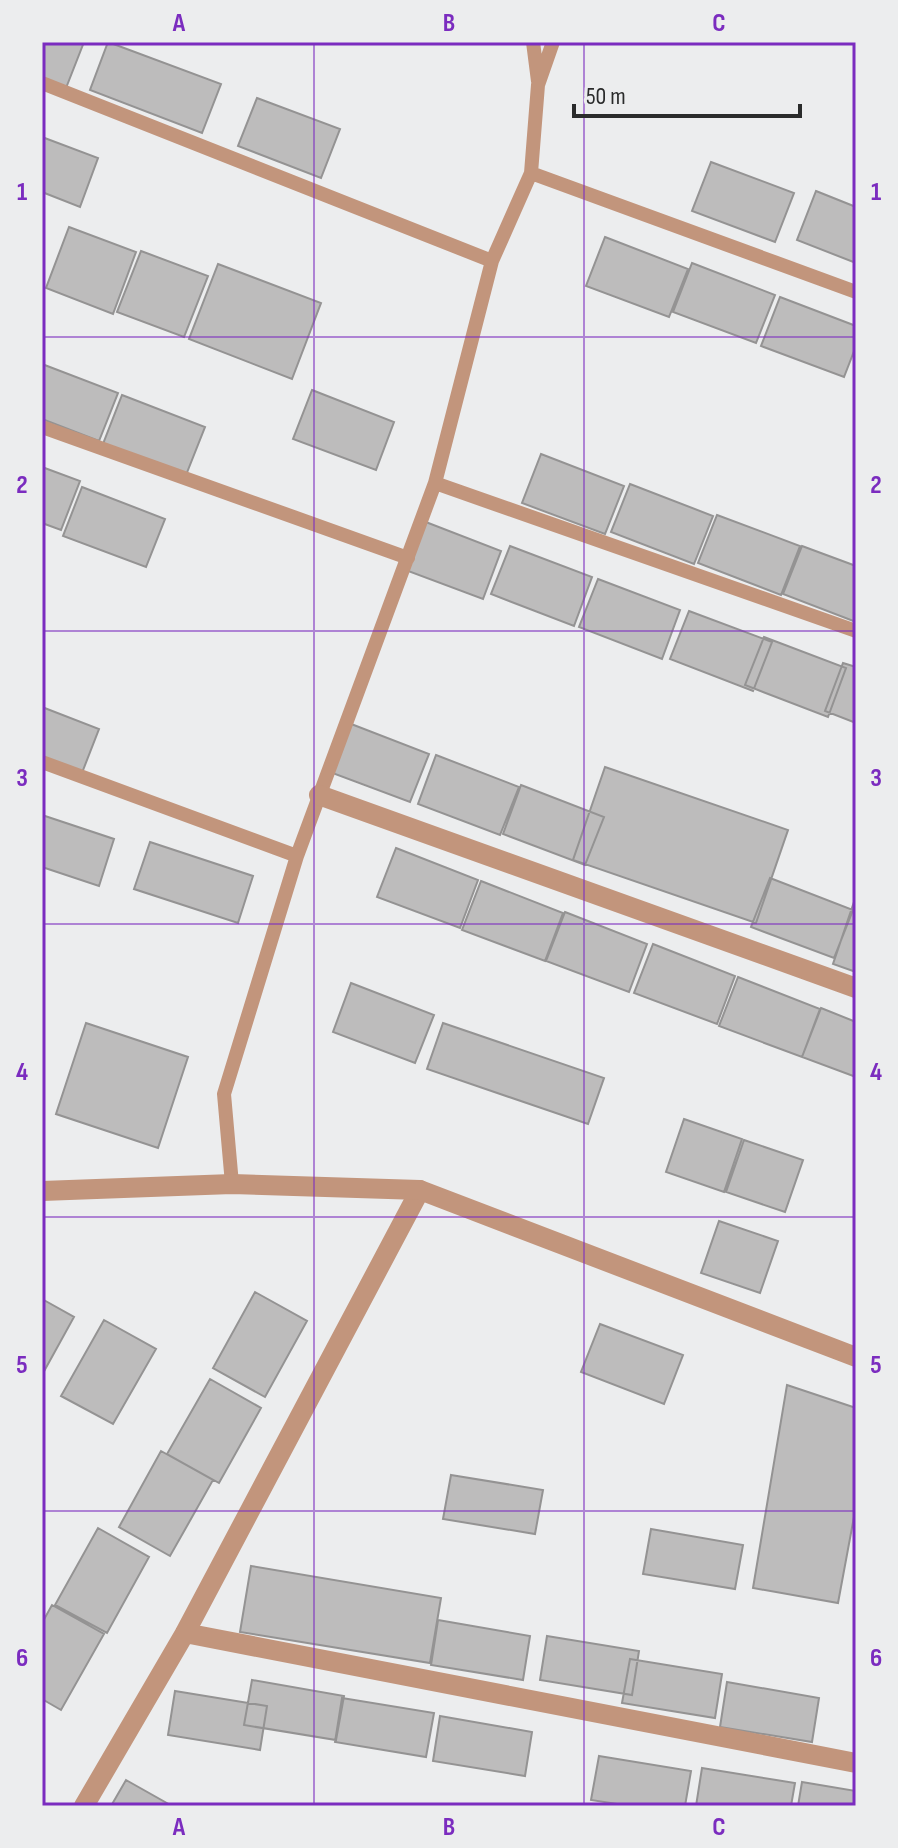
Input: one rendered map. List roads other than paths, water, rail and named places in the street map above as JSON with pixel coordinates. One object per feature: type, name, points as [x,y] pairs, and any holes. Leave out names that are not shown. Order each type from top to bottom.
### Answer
[{"type":"street","points":[[319,795],[856,988]]},
{"type":"street","points":[[42,1191],[232,1184],[420,1190],[856,1357]]},
{"type":"street","points":[[84,1806],[185,1633],[420,1190]]},
{"type":"street","points":[[185,1633],[856,1763]]},
{"type":"lane","points":[[232,1184],[224,1094],[297,856],[435,483],[492,261],[531,173],[538,85],[533,42]]},
{"type":"lane","points":[[538,85],[553,42]]},
{"type":"lane","points":[[42,83],[492,261]]},
{"type":"lane","points":[[531,173],[856,292]]},
{"type":"lane","points":[[42,427],[408,558]]},
{"type":"lane","points":[[435,483],[856,631]]},
{"type":"lane","points":[[42,762],[297,856]]}]
